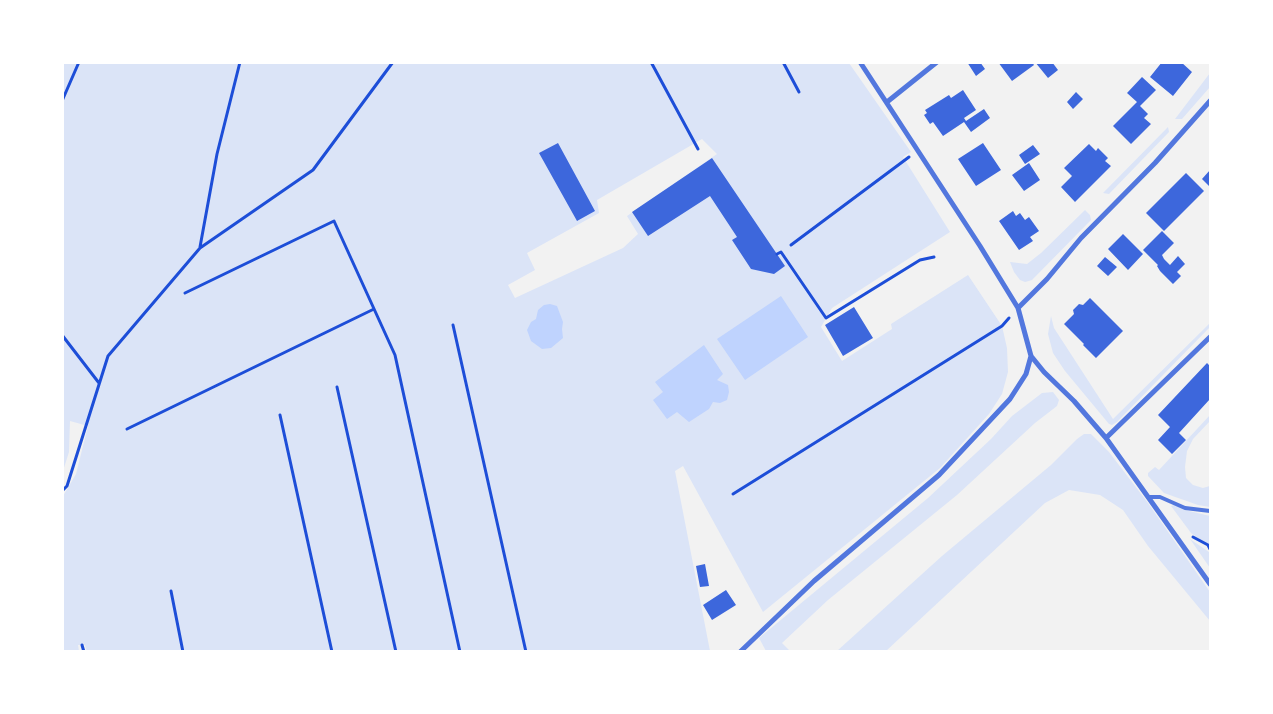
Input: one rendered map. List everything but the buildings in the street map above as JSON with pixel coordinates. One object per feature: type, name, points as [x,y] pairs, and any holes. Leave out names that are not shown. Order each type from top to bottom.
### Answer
[{"type":"street","points":[[860,62],[980,246],[1018,308],[1031,356],[1106,438],[1210,584]]},
{"type":"street","points":[[886,102],[937,62]]},
{"type":"street","points":[[1018,308],[1048,279],[1081,238],[1155,162],[1210,101]]},
{"type":"street","points":[[1106,438],[1210,337]]},
{"type":"street","points":[[740,652],[814,581],[939,475],[1010,399],[1026,374],[1031,356]]},
{"type":"lane","points":[[1148,497],[1160,497],[1185,508],[1210,511]]},
{"type":"path","points":[[62,101],[79,62]]},
{"type":"path","points":[[200,248],[217,154],[240,62]]},
{"type":"path","points":[[62,491],[67,486],[108,356],[200,248],[313,170],[393,62]]},
{"type":"path","points":[[650,62],[698,149]]},
{"type":"path","points":[[783,62],[799,92]]},
{"type":"path","points":[[791,245],[918,151]]},
{"type":"path","points":[[185,293],[334,221],[395,355],[460,652]]},
{"type":"path","points":[[777,254],[781,252],[826,318],[920,260],[934,257]]},
{"type":"path","points":[[733,494],[1002,326],[1018,308]]},
{"type":"path","points":[[127,430],[374,309]]},
{"type":"path","points":[[453,324],[526,652]]},
{"type":"path","points":[[62,335],[99,384]]},
{"type":"path","points":[[338,387],[396,652]]},
{"type":"path","points":[[280,415],[332,652]]},
{"type":"path","points":[[171,591],[183,652]]},
{"type":"path","points":[[82,645],[84,652]]},
{"type":"shaded area","points":[[63,63],[849,63],[911,152],[903,157],[950,232],[832,308],[821,327],[842,361],[892,329],[891,324],[968,275],[1002,326],[1007,348],[1008,372],[1002,394],[989,414],[940,468],[763,612],[683,466],[675,471],[710,651],[87,652],[85,645],[78,645],[79,651],[63,651],[63,496],[76,474],[88,426],[70,421],[69,452],[63,471]],"holes":[[[702,139],[717,154],[627,216],[638,234],[623,248],[515,298],[508,285],[535,270],[527,253],[599,213],[597,200]]]},
{"type":"shaded area","points":[[1210,73],[1210,87],[1182,119],[1175,119]]},
{"type":"shaded area","points":[[1168,127],[1169,132],[1109,194],[1103,193]]},
{"type":"shaded area","points":[[1085,210],[1090,215],[1091,220],[1032,280],[1025,282],[1020,280],[1010,262],[1027,264]]},
{"type":"shaded area","points":[[1051,316],[1054,328],[1113,419],[1210,323],[1210,327],[1112,425],[1109,424],[1065,371],[1053,353],[1048,334]]},
{"type":"shaded area","points":[[1053,392],[1059,400],[1057,406],[1035,423],[957,495],[828,600],[782,643],[790,651],[766,651],[759,638],[928,498],[991,439],[1012,416],[1042,393]]},
{"type":"shaded area","points":[[1210,415],[1210,421],[1193,439],[1187,451],[1185,467],[1186,478],[1193,485],[1203,488],[1210,486],[1210,507],[1198,505],[1164,493],[1148,476],[1148,473],[1155,467],[1159,470]]},
{"type":"shaded area","points":[[1084,434],[1091,434],[1109,452],[1148,503],[1210,592],[1210,621],[1148,546],[1123,510],[1100,495],[1069,490],[1045,503],[886,651],[837,651],[942,556],[1051,465]]},
{"type":"shaded area","points":[[1174,505],[1210,516],[1210,547],[1191,533],[1171,506]]},
{"type":"shaded area","points":[[1190,539],[1209,552],[1210,568]]},
{"type":"water","points":[[781,296],[808,337],[745,380],[717,339]]},
{"type":"water","points":[[544,305],[557,306],[563,322],[563,338],[551,348],[542,349],[531,341],[527,330],[531,322],[536,319],[538,310]]},
{"type":"water","points":[[704,345],[723,374],[717,380],[728,385],[727,400],[720,403],[713,402],[709,409],[689,422],[677,412],[667,419],[653,400],[663,392],[655,382]]}]
